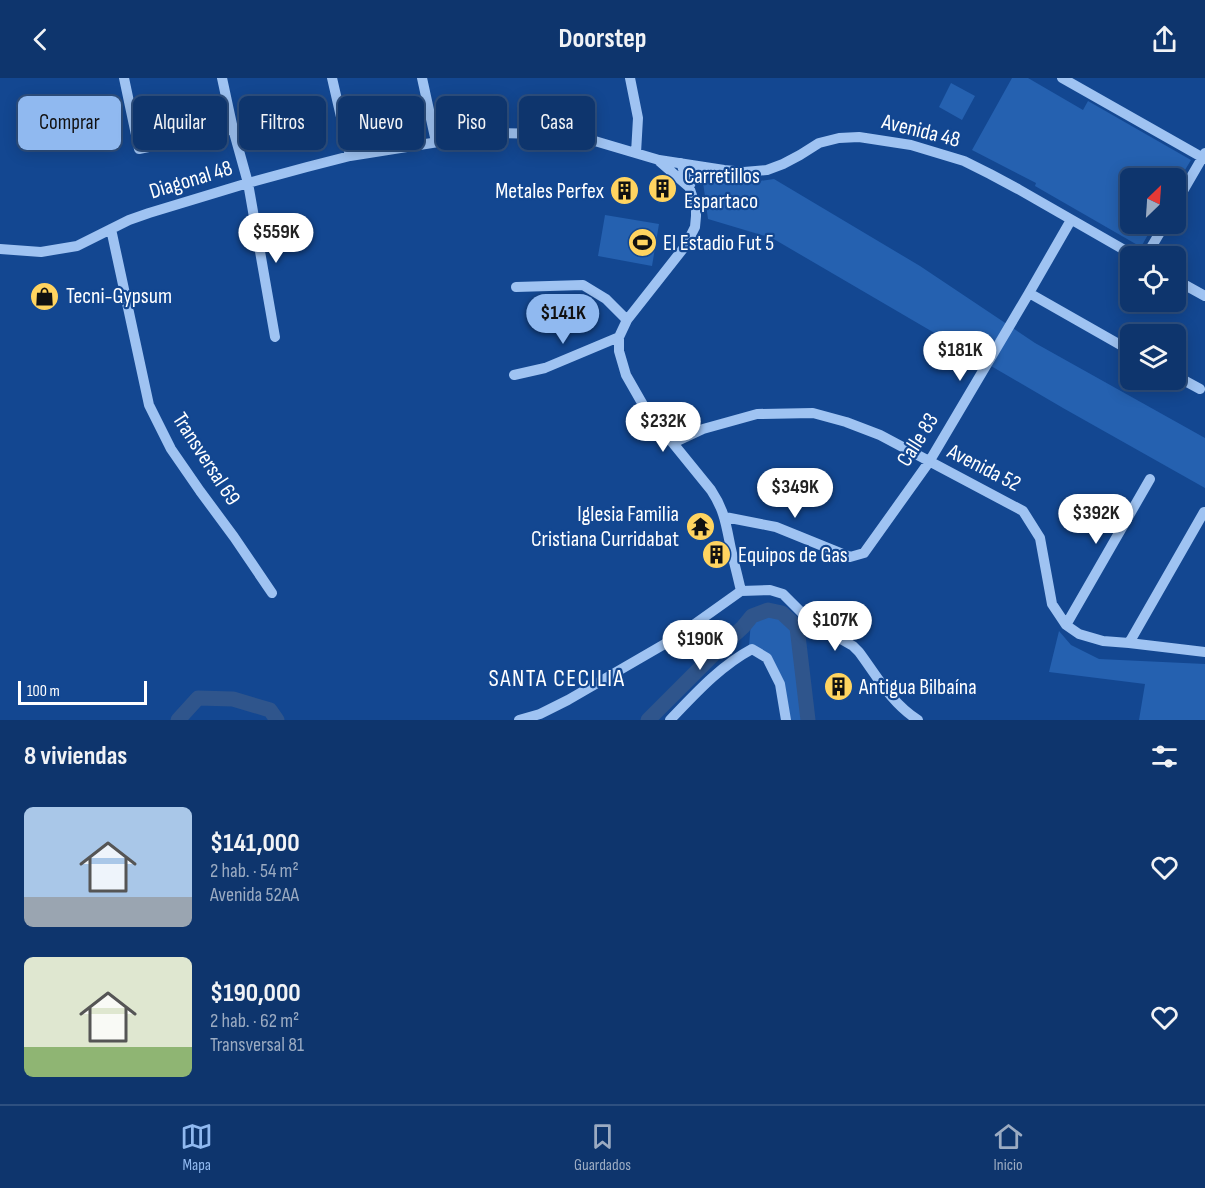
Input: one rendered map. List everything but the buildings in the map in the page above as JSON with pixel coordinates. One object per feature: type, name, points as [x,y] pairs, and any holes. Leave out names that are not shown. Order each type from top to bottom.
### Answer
[{"type":"street","points":[[123,78],[139,149],[233,129]]},
{"type":"street","points":[[222,78],[248,183],[275,337]]},
{"type":"street","points":[[332,78],[350,156]]},
{"type":"street","points":[[423,78],[436,142]]},
{"type":"street","points":[[630,78],[638,118],[636,153]]},
{"type":"street","points":[[1062,78],[1204,156],[1186,186]]},
{"type":"street","name":"Diagonal 48","points":[[507,133],[545,134],[588,139],[659,160],[681,164]]},
{"type":"street","name":"Avenida 48","points":[[681,164],[744,172],[767,170],[791,160],[819,143],[839,138],[859,137],[911,146],[964,161],[1120,247]]},
{"type":"street","name":"Diagonal 48","points":[[0,249],[41,252],[77,246],[129,220],[248,183],[350,156],[436,142]]},
{"type":"street","points":[[659,160],[689,187]]},
{"type":"street","points":[[681,164],[696,207],[695,227],[680,254],[627,320],[619,338],[619,351],[626,375],[646,410],[720,503],[741,591]]},
{"type":"street","points":[[689,187],[693,178],[704,167]]},
{"type":"street","name":"Calle 83","points":[[725,517],[776,527],[850,557],[864,553],[929,462],[1071,220]]},
{"type":"street","name":"Transversal 69","points":[[111,229],[149,405],[171,449],[272,593]]},
{"type":"street","points":[[516,287],[583,285],[606,299],[627,320]]},
{"type":"street","points":[[1186,286],[1205,296]]},
{"type":"street","points":[[1029,293],[1120,345]]},
{"type":"street","points":[[514,375],[546,368],[619,338]]},
{"type":"street","points":[[1186,381],[1200,389]]},
{"type":"street","name":"Avenida 52","points":[[673,443],[703,429],[757,414],[813,413],[880,435],[1023,511],[1040,538],[1052,604],[1066,625]]},
{"type":"street","points":[[1150,479],[1066,625],[1079,634],[1103,641],[1202,652],[1205,640]]},
{"type":"street","points":[[1129,643],[1204,512]]},
{"type":"street","points":[[519,720],[540,714],[568,700],[675,638],[741,591],[770,590],[783,594],[811,622],[859,652],[887,692],[918,720]]},
{"type":"street","points":[[670,720],[695,694],[737,657],[752,649],[767,658],[780,684],[786,720]]},
{"type":"shaded area","points":[[1012,78],[1028,78],[1083,110],[1088,101],[1191,160],[1186,168],[1120,168],[1120,234],[1148,234],[1142,246],[1139,246],[1035,186],[1036,183],[972,150]]},
{"type":"shaded area","points":[[951,83],[975,96],[962,120],[939,107]]},
{"type":"shaded area","points":[[706,175],[752,182],[774,179],[920,266],[1035,343],[1205,438],[1205,488],[772,238],[708,219],[703,182]]},
{"type":"shaded area","points":[[605,215],[659,224],[652,266],[598,256]]},
{"type":"shaded area","points":[[772,615],[785,619],[796,631],[803,720],[788,720],[767,656],[749,646],[751,621]]},
{"type":"shaded area","points":[[1059,631],[1071,645],[1099,659],[1205,664],[1205,720],[1139,720],[1145,684],[1049,672]]},
{"type":"waterway","points":[[648,720],[752,616],[768,610],[782,613],[797,627],[808,720]]},
{"type":"waterway","points":[[178,720],[198,698],[233,699],[270,710],[277,720]]},
{"type":"place","name":"Carretillos Espartaco","points":[[663,189]]},
{"type":"place","name":"Metales Perfex","points":[[625,191]]},
{"type":"place","name":"El Estadio Fut 5","points":[[642,243]]},
{"type":"place","name":"Tecni-Gypsum","points":[[45,296]]},
{"type":"place","name":"Iglesia Familia Cristiana Curridabat","points":[[700,527]]},
{"type":"place","name":"Equipos de Gas","points":[[717,555]]},
{"type":"place","name":"Antigua Bilbaína","points":[[838,687]]},
{"type":"district","name":"SANTA CECILIA","points":[[557,678]]}]
